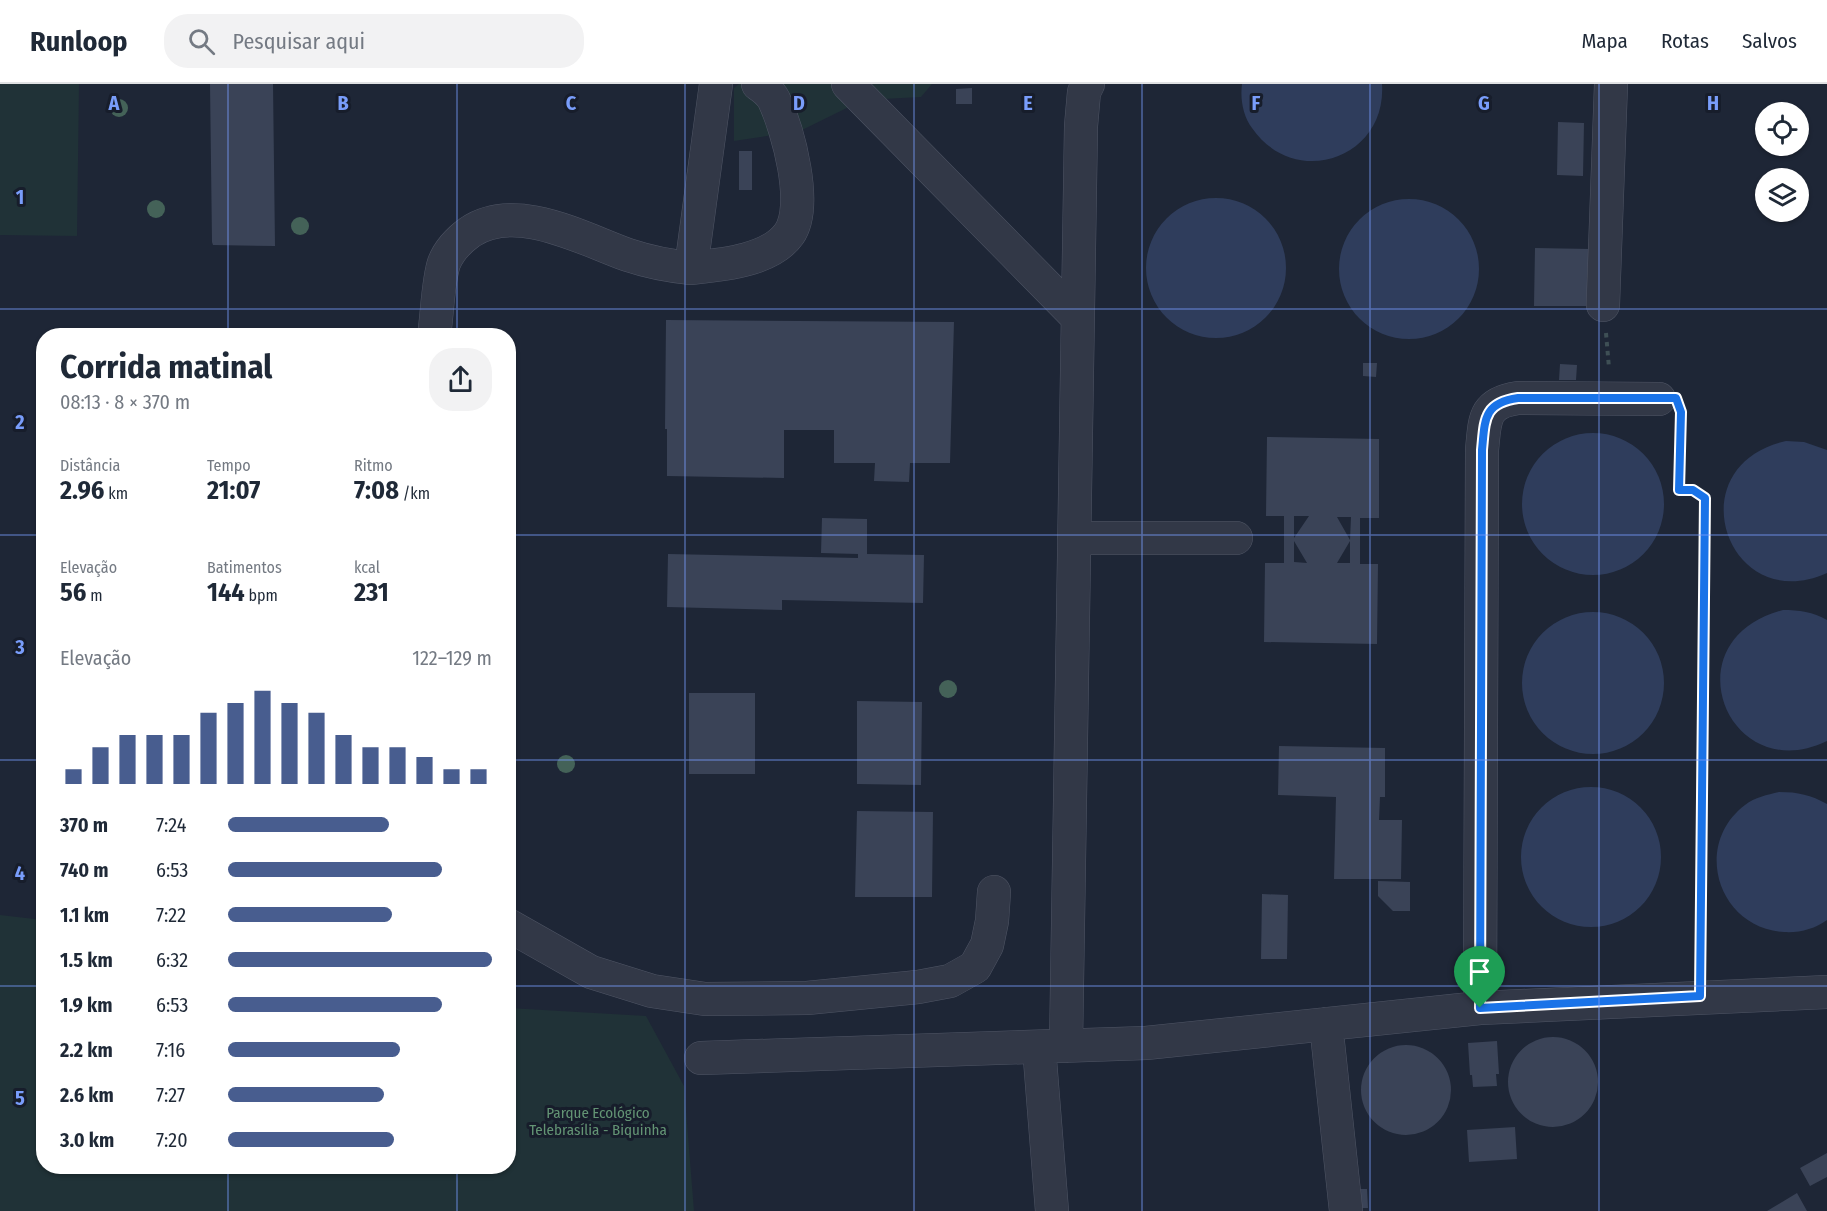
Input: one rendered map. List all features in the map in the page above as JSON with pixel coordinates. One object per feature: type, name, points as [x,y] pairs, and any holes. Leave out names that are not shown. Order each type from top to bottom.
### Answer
[{"type":"lane","points":[[691,268],[716,84]]},
{"type":"lane","points":[[435,328],[444,264],[452,248],[462,237],[478,226],[503,221],[534,222],[653,263],[691,268],[743,261],[757,257],[780,243],[789,234],[795,220],[794,161],[774,99],[758,84]]},
{"type":"lane","points":[[848,84],[1078,318]]},
{"type":"lane","points":[[1052,1211],[1053,1046],[1074,538],[1081,126],[1084,92],[1088,84]]},
{"type":"lane","points":[[1603,305],[1611,84]]},
{"type":"lane","points":[[1480,1008],[1482,450],[1487,413],[1493,406],[1518,398],[1659,399]]},
{"type":"lane","points":[[1074,538],[1236,538]]},
{"type":"lane","points":[[516,930],[591,972],[652,991],[705,999],[807,998],[918,987],[950,981],[975,967],[987,945],[992,921],[994,892]]},
{"type":"lane","points":[[701,1058],[1146,1043],[1480,1008],[1700,996],[1827,992]]},
{"type":"lane","points":[[1326,1024],[1346,1211]]},
{"type":"path","points":[[1603,305],[1609,372]]},
{"type":"path","points":[[1659,399],[1676,398],[1681,412],[1679,490],[1693,490],[1705,498],[1700,996]]},
{"type":"green space","points":[[0,84],[79,84],[77,236],[0,235]]},
{"type":"green space","points":[[739,84],[932,84],[921,97],[863,100],[800,131],[734,141],[734,88]]},
{"type":"green space","name":"Parque Ecológico Telebrasília - Biquinha","points":[[0,915],[36,919],[36,1174],[516,1174],[516,1008],[646,1016],[684,1086],[694,1211],[0,1211]]},
{"type":"water","points":[[1242,84],[1382,84],[1380,110],[1370,131],[1354,147],[1335,157],[1313,161],[1291,158],[1270,147],[1252,128],[1243,107]]},
{"type":"water","points":[[1216,198],[1243,203],[1266,218],[1281,241],[1286,268],[1281,295],[1266,318],[1243,333],[1216,338],[1189,333],[1166,318],[1151,295],[1146,268],[1151,241],[1166,218],[1189,203]]},
{"type":"water","points":[[1409,199],[1436,204],[1459,219],[1474,242],[1479,269],[1474,296],[1459,319],[1436,334],[1409,339],[1382,334],[1359,319],[1344,296],[1339,269],[1344,242],[1359,219],[1382,204]]},
{"type":"water","points":[[1593,433],[1620,439],[1643,454],[1658,477],[1664,504],[1658,531],[1643,554],[1620,569],[1593,575],[1566,569],[1543,554],[1528,531],[1522,504],[1528,477],[1543,454],[1566,439]]},
{"type":"water","points":[[1786,441],[1804,442],[1827,450],[1827,573],[1792,581],[1763,575],[1741,558],[1727,533],[1724,506],[1732,478],[1752,456]]},
{"type":"water","points":[[1783,610],[1806,612],[1827,620],[1827,741],[1792,750],[1762,745],[1739,729],[1725,705],[1720,677],[1727,650],[1748,626]]},
{"type":"water","points":[[1593,612],[1620,618],[1643,633],[1658,656],[1664,683],[1658,710],[1643,733],[1620,748],[1593,754],[1566,748],[1543,733],[1528,710],[1522,683],[1528,656],[1543,633],[1566,618]]},
{"type":"water","points":[[1591,787],[1618,792],[1641,807],[1656,830],[1661,857],[1656,884],[1641,907],[1618,922],[1591,927],[1564,922],[1541,907],[1526,884],[1521,857],[1526,830],[1541,807],[1564,792]]},
{"type":"water","points":[[1779,792],[1804,795],[1827,804],[1827,920],[1807,930],[1795,932],[1761,927],[1743,916],[1729,901],[1720,882],[1717,862],[1719,841],[1729,822],[1749,802]]},
{"type":"building","points":[[210,84],[273,84],[275,246],[213,245]]},
{"type":"building","points":[[972,88],[972,104],[956,104],[956,89]]},
{"type":"building","points":[[1558,122],[1584,123],[1583,176],[1557,175]]},
{"type":"building","points":[[739,151],[752,151],[752,190],[739,190]]},
{"type":"building","points":[[1535,248],[1591,249],[1591,306],[1534,306]]},
{"type":"building","points":[[666,320],[954,322],[950,463],[910,463],[909,482],[874,481],[875,463],[834,463],[834,430],[784,430],[784,478],[667,476]]},
{"type":"building","points":[[1363,363],[1377,363],[1376,377],[1363,376]]},
{"type":"building","points":[[1560,364],[1577,365],[1576,380],[1559,380]]},
{"type":"building","points":[[1267,437],[1379,439],[1379,518],[1360,518],[1360,564],[1378,564],[1377,644],[1264,642],[1265,563],[1284,563],[1284,516],[1266,516]],"holes":[[[1294,516],[1309,516],[1294,538]],[[1337,517],[1351,517],[1350,540]],[[1294,541],[1307,563],[1294,562]],[[1350,541],[1350,563],[1337,563]]]},
{"type":"building","points":[[822,518],[867,519],[867,554],[924,555],[923,603],[782,600],[782,610],[667,607],[668,554],[858,558],[858,554],[821,553]]},
{"type":"building","points":[[689,693],[755,693],[755,774],[689,774]]},
{"type":"building","points":[[857,701],[922,702],[921,785],[857,784]]},
{"type":"building","points":[[1279,746],[1385,748],[1385,797],[1380,797],[1379,820],[1402,820],[1401,879],[1334,879],[1336,797],[1278,795]]},
{"type":"building","points":[[857,811],[933,812],[932,897],[855,897]]},
{"type":"building","points":[[1378,881],[1410,882],[1410,911],[1393,911],[1378,896]]},
{"type":"building","points":[[1262,894],[1288,895],[1287,959],[1261,959]]},
{"type":"building","points":[[1544,1037],[1562,1037],[1578,1044],[1591,1057],[1598,1073],[1598,1091],[1591,1107],[1578,1120],[1562,1127],[1544,1127],[1528,1120],[1515,1107],[1508,1091],[1508,1073],[1515,1057],[1528,1044]]},
{"type":"building","points":[[1497,1041],[1499,1074],[1496,1074],[1497,1086],[1473,1087],[1468,1043]]},
{"type":"building","points":[[1397,1045],[1415,1045],[1431,1052],[1444,1065],[1451,1081],[1451,1099],[1444,1115],[1431,1128],[1415,1135],[1397,1135],[1381,1128],[1368,1115],[1361,1099],[1361,1081],[1368,1065],[1381,1052]]},
{"type":"building","points":[[1515,1127],[1517,1159],[1469,1162],[1467,1130]]},
{"type":"building","points":[[1827,1153],[1827,1177],[1810,1186],[1800,1168]]},
{"type":"building","points":[[1360,1189],[1367,1189],[1368,1208],[1360,1208]]},
{"type":"building","points":[[1797,1193],[1807,1211],[1767,1211]]},
{"type":"route","points":[[1518,398],[1676,398],[1681,412],[1679,490],[1693,490],[1705,498],[1700,996],[1480,1008],[1482,450],[1487,413],[1493,406],[1518,398]]}]
